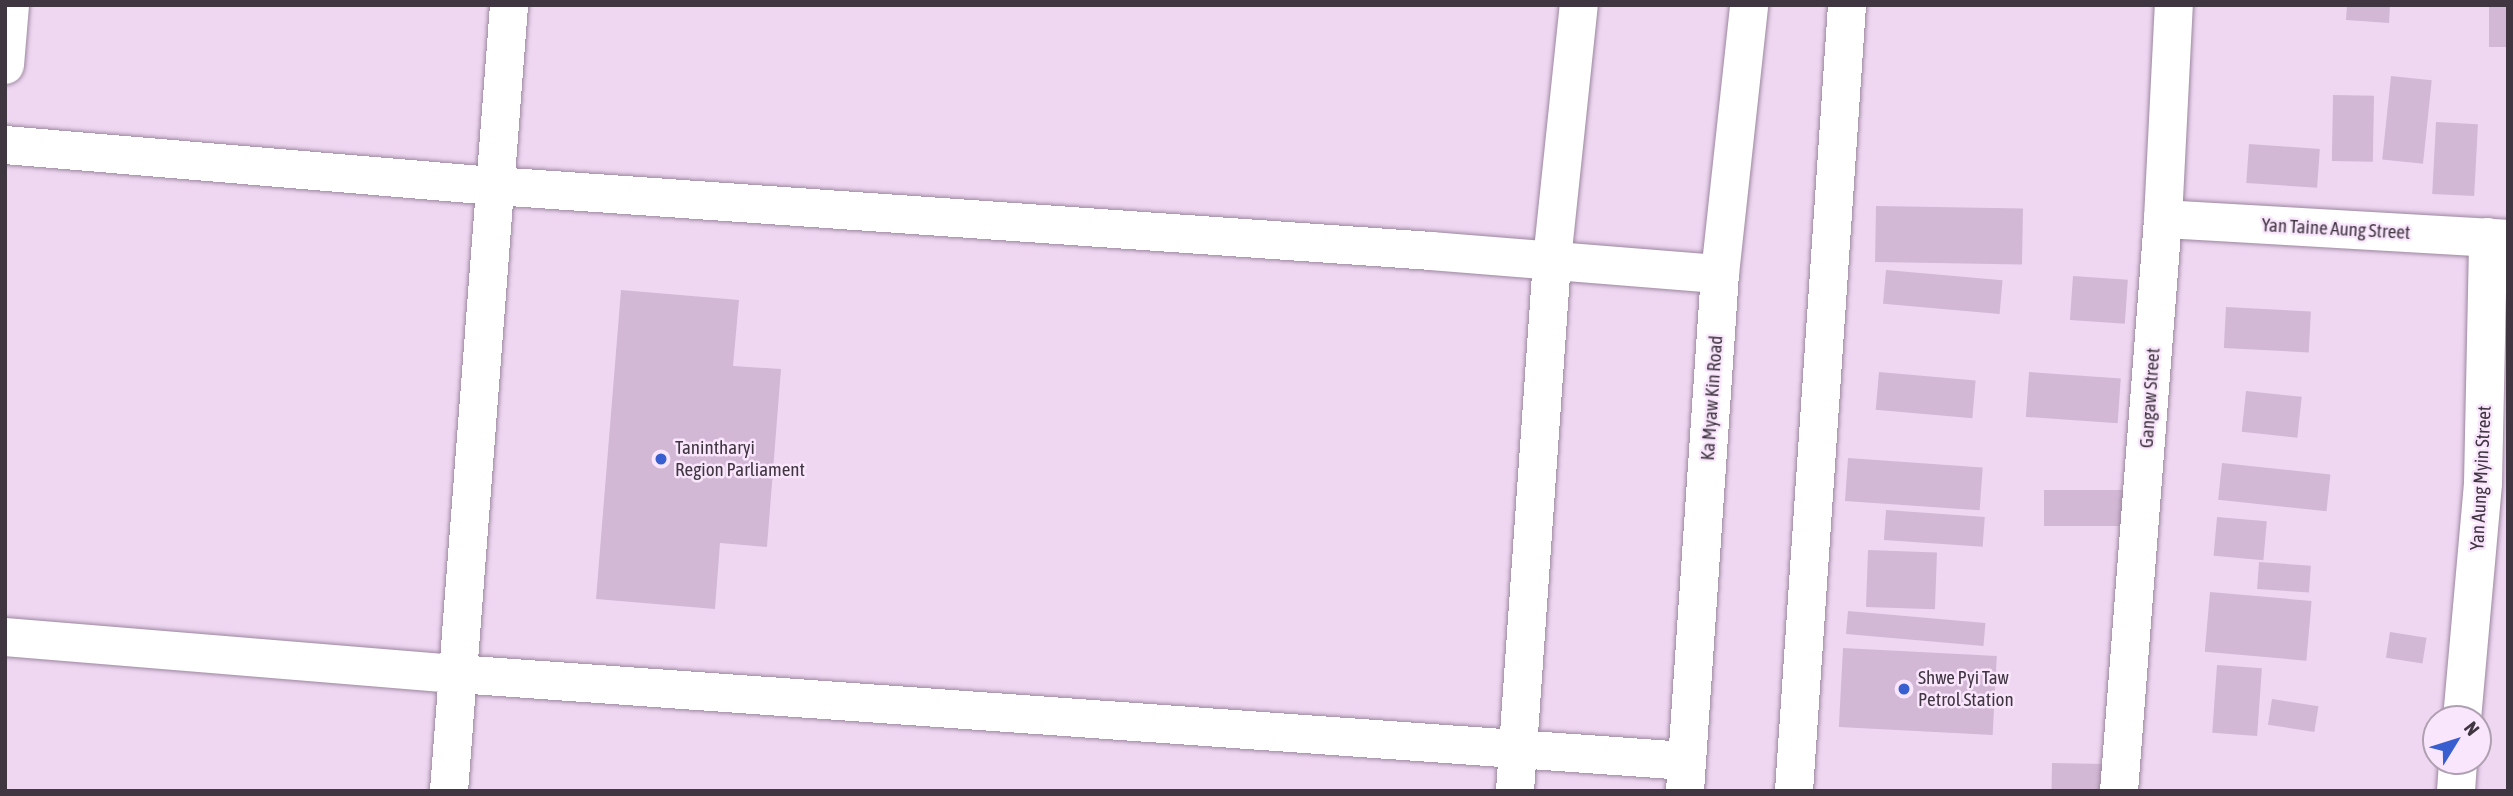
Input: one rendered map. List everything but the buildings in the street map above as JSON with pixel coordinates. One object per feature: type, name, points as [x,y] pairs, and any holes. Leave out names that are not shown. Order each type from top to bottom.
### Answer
[{"type":"street","points":[[5,65],[10,5]]},
{"type":"street","points":[[449,791],[509,5]]},
{"type":"street","points":[[1515,791],[1552,260],[1580,5]]},
{"type":"street","name":"Ka Myaw Kin Road","points":[[1686,776],[1720,274],[1749,5]]},
{"type":"street","points":[[1794,791],[1847,5]]},
{"type":"street","name":"Gangaw Street","points":[[2119,791],[2164,219],[2174,5]]},
{"type":"street","points":[[5,145],[495,186],[1720,274]]},
{"type":"street","name":"Yan Taine Aung Street","points":[[2164,219],[2498,238]]},
{"type":"street","name":"Yan Aung Myin Street","points":[[2463,705],[2483,483],[2498,238]]},
{"type":"street","points":[[5,637],[457,674],[1518,750],[1686,776]]},
{"type":"place","name":"Tanintharyi Region Parliament","points":[[661,459]]},
{"type":"place","name":"Shwe Pyi Taw Petrol Station","points":[[1904,689]]}]
